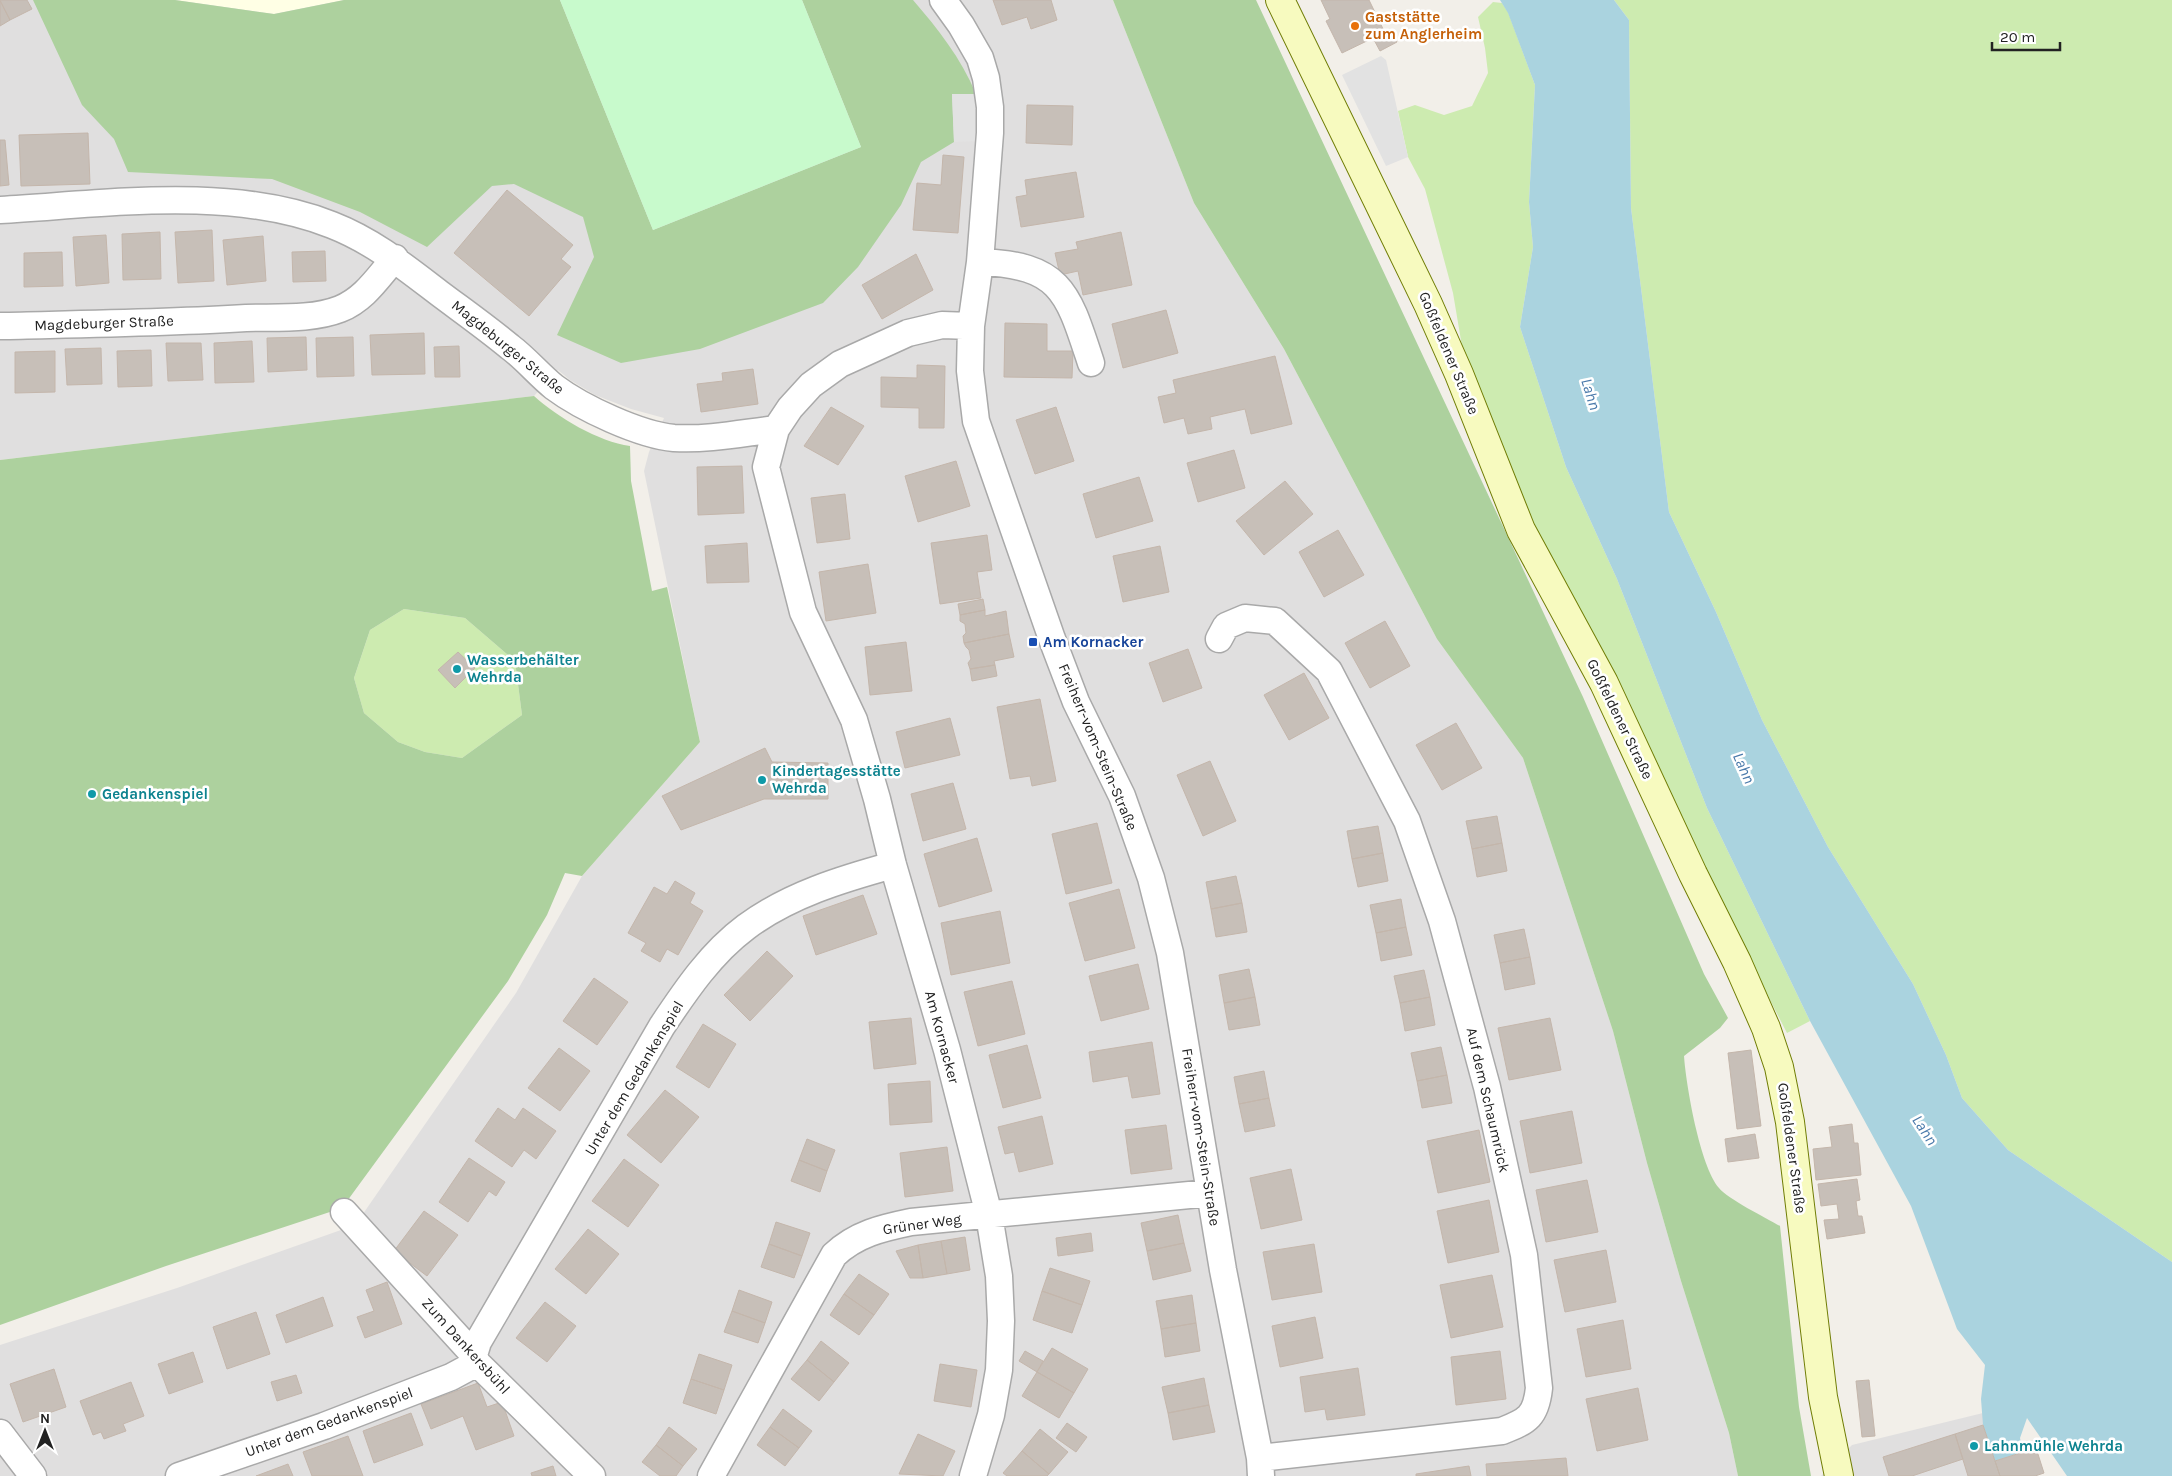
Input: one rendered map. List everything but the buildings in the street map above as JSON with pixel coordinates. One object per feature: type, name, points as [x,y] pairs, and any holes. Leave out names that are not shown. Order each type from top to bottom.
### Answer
[{"type":"main road","name":"Goßfeldener Straße","points":[[1280,0],[1432,313],[1459,374],[1521,530],[1604,683],[1693,874],[1738,962],[1766,1028],[1779,1067],[1790,1122],[1823,1397],[1839,1476]]},
{"type":"street","name":"Freiherr-vom-Stein-Straße","points":[[943,0],[974,46],[986,78],[990,107],[990,133],[980,262],[971,326],[970,371],[976,421],[1076,702],[1122,796],[1151,878],[1170,953],[1223,1270],[1260,1467]]},
{"type":"street","name":"Magdeburger Straße","points":[[0,210],[138,202],[212,202],[250,204],[290,212],[332,225],[362,238],[395,258],[527,360],[554,387],[590,409],[648,433],[674,438],[707,438],[776,429]]},
{"type":"street","name":"Magdeburger Straße","points":[[0,326],[198,321],[320,315],[340,309],[356,301],[368,291],[395,258]]},
{"type":"street","points":[[980,262],[1008,263],[1040,272],[1060,288],[1076,317],[1091,364]]},
{"type":"street","name":"Am Kornacker","points":[[971,326],[942,324],[908,333],[840,364],[811,385],[790,408],[776,429],[766,468],[803,612],[854,720],[877,799],[893,865],[947,1050],[988,1215],[999,1276],[1001,1321],[999,1370],[991,1415],[973,1476]]},
{"type":"street","name":"Auf dem Schaumrück","points":[[1219,639],[1226,626],[1245,618],[1275,620],[1330,671],[1407,821],[1442,921],[1487,1087],[1524,1255],[1539,1388],[1537,1407],[1525,1422],[1502,1431],[1260,1467]]},
{"type":"street","name":"Unter dem Gedankenspiel","points":[[179,1476],[324,1426],[451,1377],[476,1359],[478,1342],[662,1026],[686,990],[711,959],[746,927],[786,903],[836,881],[893,865]]},
{"type":"street","name":"Grüner Weg","points":[[711,1476],[834,1255],[846,1243],[883,1228],[911,1222],[1210,1193]]},
{"type":"street","name":"Zum Dankersbühl","points":[[344,1212],[476,1359],[592,1476]]},
{"type":"street","points":[[0,1432],[33,1476]]},
{"type":"shaded area","points":[[0,0],[1113,0],[1194,203],[1284,349],[1437,639],[1523,758],[1613,1031],[1647,1163],[1681,1281],[1729,1433],[1738,1476],[0,1476],[0,1345],[177,1288],[341,1230],[358,1221],[516,993],[582,876],[700,742],[644,471],[649,452],[664,418],[631,409],[595,395],[570,380],[558,370],[534,396],[0,460]]},
{"type":"shaded area","points":[[175,0],[344,0],[274,14]]},
{"type":"shaded area","points":[[1381,56],[1386,60],[1408,157],[1386,166],[1342,75]]},
{"type":"shaded area","points":[[952,94],[976,94],[978,141],[954,142]]},
{"type":"shaded area","points":[[1983,1413],[1983,1425],[2000,1476],[1821,1476],[1852,1445]]},
{"type":"green space","points":[[33,0],[175,0],[274,14],[344,0],[560,0],[653,230],[861,147],[802,0],[913,0],[948,44],[976,94],[952,94],[954,142],[921,162],[901,205],[858,267],[823,303],[700,349],[621,363],[557,335],[594,257],[583,217],[514,184],[492,186],[427,247],[360,212],[272,179],[128,172],[114,139],[82,105]]},
{"type":"green space","points":[[560,0],[802,0],[861,147],[653,230]]},
{"type":"green space","points":[[1113,0],[1256,0],[1583,697],[1704,974],[1728,1018],[1720,1028],[1684,1056],[1691,1105],[1706,1162],[1719,1188],[1739,1203],[1780,1226],[1799,1407],[1811,1476],[1738,1476],[1729,1433],[1681,1281],[1647,1163],[1613,1031],[1523,758],[1437,639],[1284,349],[1194,203]]},
{"type":"green space","points":[[1614,0],[2172,0],[2172,1262],[2008,1150],[1962,1098],[1946,1055],[1913,984],[1828,847],[1762,720],[1716,612],[1669,512],[1631,208],[1629,20]]},
{"type":"green space","points":[[1493,2],[1502,3],[1508,12],[1535,85],[1529,202],[1533,247],[1520,327],[1566,467],[1617,579],[1707,808],[1810,1021],[1787,1033],[1661,788],[1486,426],[1467,376],[1453,293],[1425,189],[1408,157],[1398,111],[1415,105],[1444,115],[1472,106],[1488,73],[1478,17]]},
{"type":"green space","points":[[534,396],[566,420],[592,434],[618,444],[630,446],[631,481],[652,591],[667,587],[700,742],[582,876],[565,873],[547,915],[508,981],[342,1208],[166,1266],[0,1325],[0,460]],"holes":[[[404,609],[465,618],[515,661],[522,715],[462,758],[425,752],[398,742],[364,713],[354,678],[370,630]]]},
{"type":"green space","points":[[404,609],[465,618],[515,661],[522,715],[462,758],[425,752],[398,742],[364,713],[354,678],[370,630]]},
{"type":"water","name":"Lahn","points":[[1500,0],[1614,0],[1629,20],[1631,208],[1669,512],[1716,612],[1762,720],[1828,847],[1913,984],[1946,1055],[1962,1098],[2008,1150],[2172,1262],[2172,1476],[2067,1476],[2027,1418],[2020,1438],[2023,1452],[1995,1461],[1983,1425],[1981,1399],[1985,1365],[1957,1329],[1911,1206],[1810,1021],[1707,808],[1617,579],[1566,467],[1520,327],[1533,247],[1529,202],[1535,85],[1508,13]]},
{"type":"place","name":"Gaststätte zum Anglerheim","points":[[1355,26]]},
{"type":"place","name":"Am Kornacker","points":[[1033,642]]},
{"type":"place","name":"Wasserbehälter Wehrda","points":[[457,669]]},
{"type":"place","name":"Kindertagesstätte Wehrda","points":[[762,780]]},
{"type":"place","name":"Gedankenspiel","points":[[92,794]]},
{"type":"place","name":"Lahnmühle Wehrda","points":[[1974,1446]]}]
